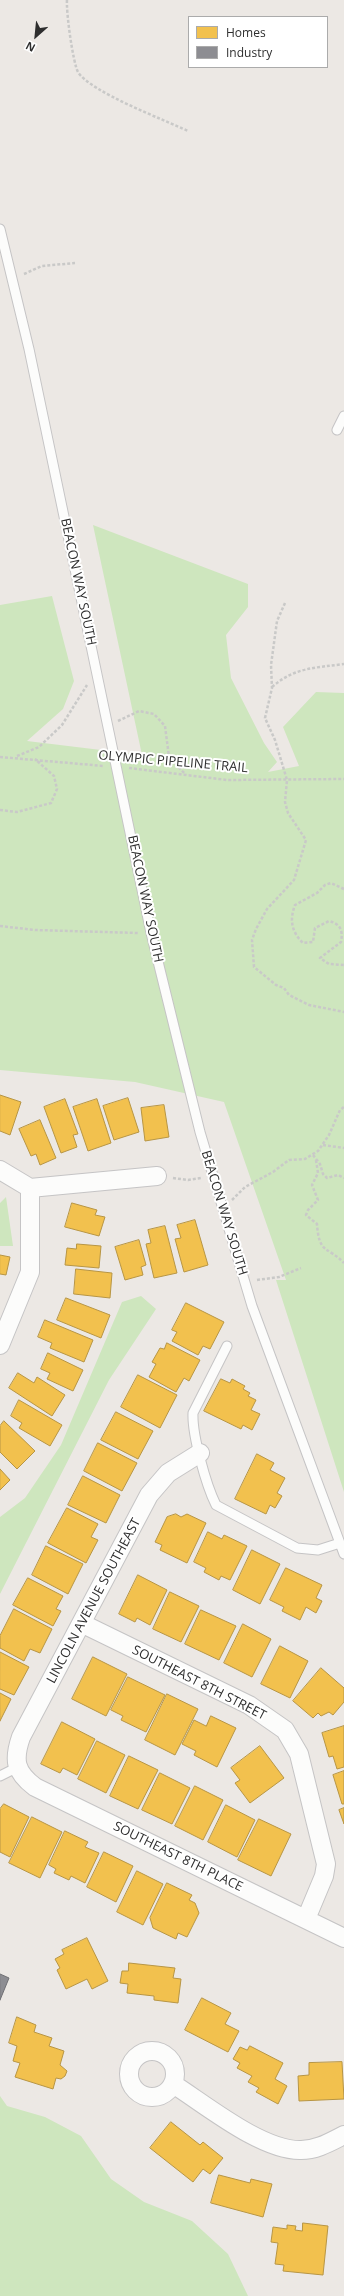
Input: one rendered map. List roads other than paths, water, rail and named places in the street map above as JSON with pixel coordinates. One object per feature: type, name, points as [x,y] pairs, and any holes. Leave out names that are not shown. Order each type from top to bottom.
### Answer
[{"type":"street","points":[[0,1170],[30,1188],[157,1176]]},
{"type":"street","points":[[0,1345],[30,1272],[30,1188]]},
{"type":"street","name":"LINCOLN AVENUE SOUTHEAST","points":[[18,1767],[15,1753],[21,1737],[83,1624],[150,1495],[168,1473],[200,1453]]},
{"type":"street","name":"SOUTHEAST 8TH STREET","points":[[83,1624],[249,1705],[285,1730],[299,1754],[326,1864],[324,1876],[306,1919]]},
{"type":"street","name":"SOUTHEAST 8TH PLACE","points":[[18,1767],[23,1778],[35,1787],[344,1938]]},
{"type":"street","points":[[173,2084],[256,2137],[269,2144],[287,2150],[303,2150],[320,2147],[344,2135]]},
{"type":"lane","name":"BEACON WAY SOUTH","points":[[0,229],[29,349],[151,933],[200,1132],[245,1281],[344,1554]]},
{"type":"lane","points":[[337,430],[344,416]]},
{"type":"lane","points":[[227,1346],[193,1413],[192,1422],[211,1494],[216,1505],[297,1548],[318,1550],[340,1543]]},
{"type":"lane","points":[[0,1776],[18,1767]]}]
